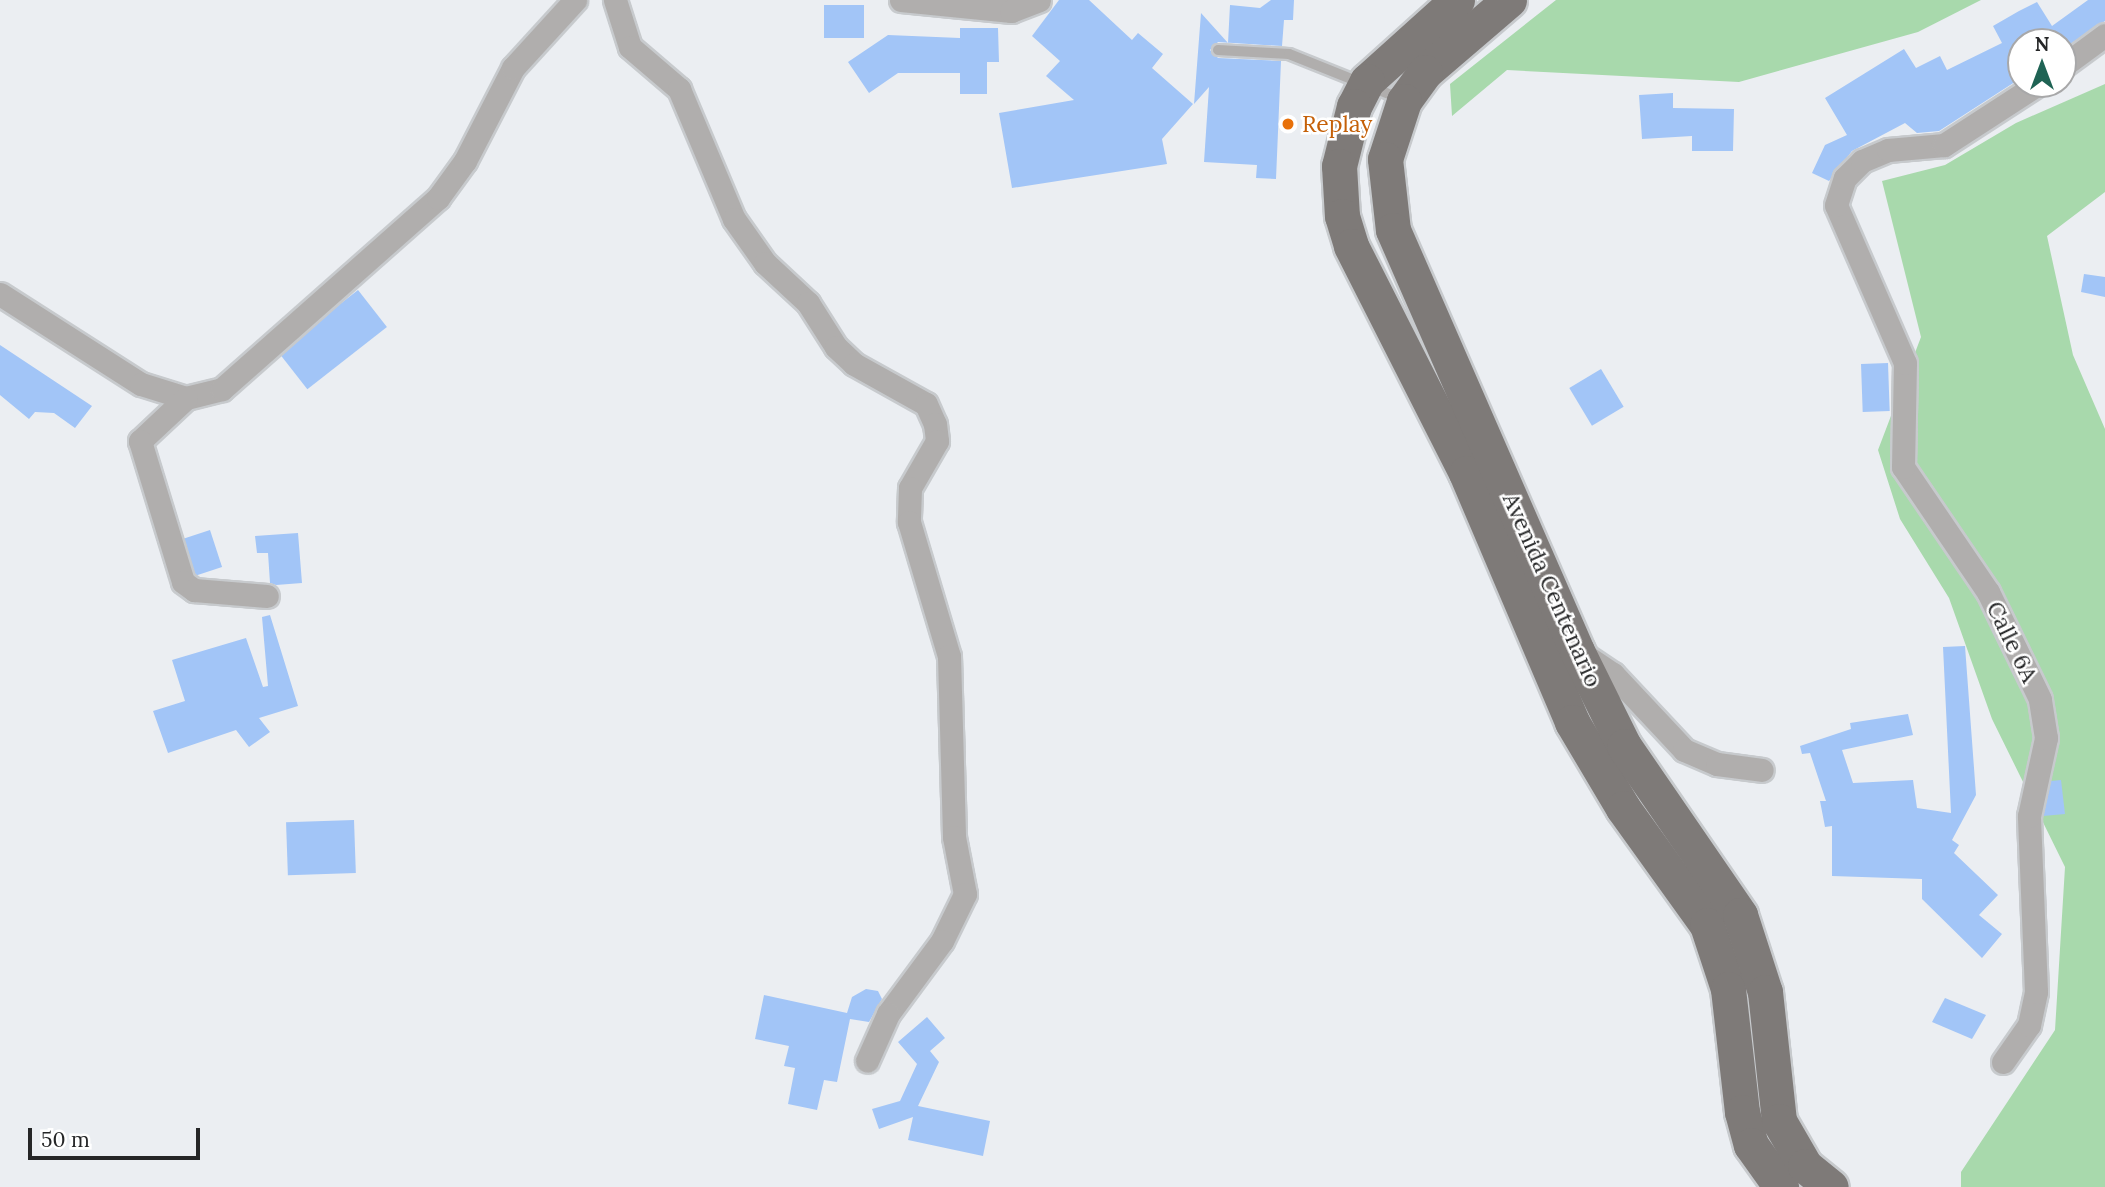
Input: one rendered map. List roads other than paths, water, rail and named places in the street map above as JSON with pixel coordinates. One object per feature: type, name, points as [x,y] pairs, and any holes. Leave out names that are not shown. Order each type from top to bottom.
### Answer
[{"type":"main road","name":"Avenida Centenario","points":[[1457,0],[1367,82],[1354,106],[1339,166],[1342,216],[1351,246],[1466,473],[1572,722],[1623,808],[1707,925],[1728,989],[1742,1112],[1751,1145],[1781,1187]]},
{"type":"main road","name":"Avenida Centenario","points":[[1510,0],[1425,72],[1404,101],[1385,159],[1393,230],[1577,651],[1624,746],[1740,915],[1765,992],[1779,1121],[1805,1166],[1831,1187]]},
{"type":"street","points":[[267,596],[194,590],[183,582],[140,442],[186,398],[222,389],[438,198],[465,161],[513,68],[575,0]]},
{"type":"street","points":[[615,0],[630,47],[680,89],[734,219],[765,263],[808,303],[836,347],[854,364],[926,404],[935,424],[937,441],[910,488],[909,522],[949,656],[954,837],[965,894],[942,941],[888,1014],[867,1060]]},
{"type":"street","points":[[901,0],[1011,11],[1039,0]]},
{"type":"street","points":[[2077,56],[2105,35]]},
{"type":"street","name":"Calle 6A","points":[[2003,1062],[2029,1025],[2036,992],[2029,816],[2046,738],[2040,699],[1988,592],[1903,467],[1905,363],[1852,249],[1836,205],[1846,178],[1862,161],[1888,150],[1944,145],[2016,98]]},
{"type":"street","points":[[0,294],[141,384],[186,398]]},
{"type":"street","points":[[1577,651],[1613,674],[1684,750],[1717,764],[1762,770]]},
{"type":"lane","points":[[1218,50],[1289,54],[1367,82],[1404,101]]},
{"type":"place","name":"Replay","points":[[1288,124]]}]
